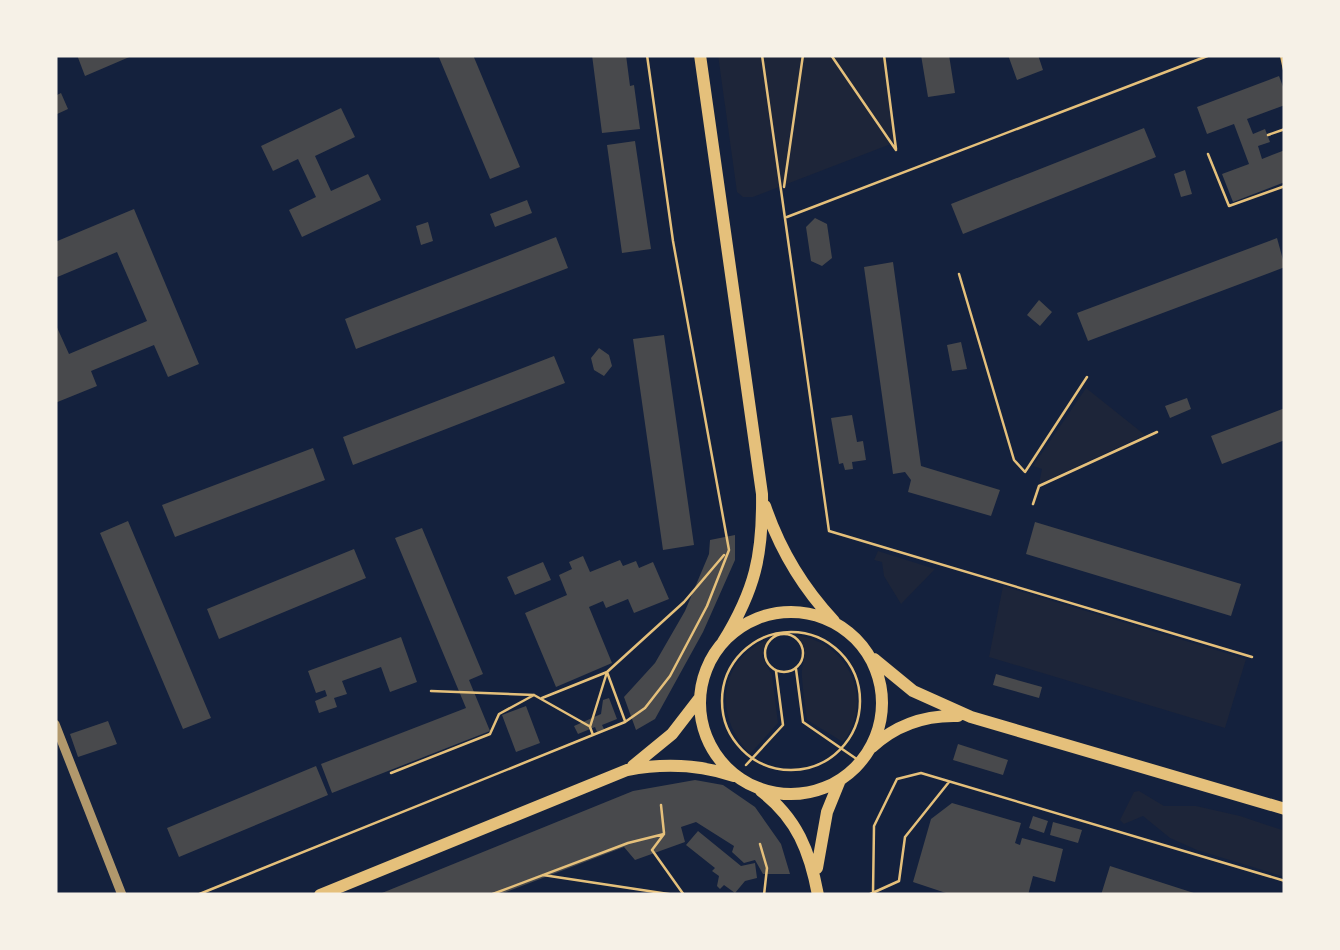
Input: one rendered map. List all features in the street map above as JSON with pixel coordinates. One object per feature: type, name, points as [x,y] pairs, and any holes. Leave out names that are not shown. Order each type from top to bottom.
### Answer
[{"type":"main road","points":[[700,55],[762,494],[761,550],[756,574],[748,598],[707,668],[700,696],[707,738],[718,757],[739,777],[776,793],[798,794],[820,790],[840,780],[908,724],[939,716],[971,718]]},
{"type":"main road","points":[[762,494],[780,545],[796,575],[864,650],[913,691],[971,718],[1285,808]]},
{"type":"main road","points":[[723,642],[754,620],[778,613],[804,613],[840,626]]},
{"type":"main road","points":[[864,650],[877,673],[882,699],[879,726],[865,756]]},
{"type":"main road","points":[[627,770],[672,734],[700,696]]},
{"type":"main road","points":[[320,895],[627,770],[686,766],[739,777]]},
{"type":"main road","points":[[816,888],[823,829],[840,780]]},
{"type":"main road","points":[[755,786],[789,817],[806,847],[816,888]]},
{"type":"street","points":[[55,724],[122,895]]},
{"type":"path","points":[[197,895],[625,722],[645,708],[670,676],[707,606],[728,550],[674,241],[648,55]]},
{"type":"path","points":[[762,55],[830,531],[1252,656]]},
{"type":"path","points":[[783,194],[803,55]]},
{"type":"path","points":[[831,55],[896,150],[884,55]]},
{"type":"path","points":[[786,217],[1210,55]]},
{"type":"path","points":[[1280,55],[1285,74]]},
{"type":"path","points":[[1268,136],[1285,129]]},
{"type":"path","points":[[1208,154],[1229,206],[1285,186]]},
{"type":"path","points":[[959,274],[1014,460],[1025,472],[1088,376]]},
{"type":"path","points":[[1032,504],[1039,486],[1158,432]]},
{"type":"path","points":[[540,698],[607,672],[684,602],[728,550]]},
{"type":"path","points":[[790,633],[803,650],[796,669],[803,722],[842,748],[865,756]]},
{"type":"path","points":[[790,633],[828,642],[854,672],[860,698],[859,712],[842,748],[815,765],[794,770],[772,767],[752,758],[737,744],[726,725],[722,694],[727,674],[738,656],[754,642],[774,635],[790,633]]},
{"type":"path","points":[[774,635],[765,655],[770,666],[786,673],[796,669]]},
{"type":"path","points":[[739,777],[783,725],[776,671]]},
{"type":"path","points":[[607,672],[625,722]]},
{"type":"path","points":[[593,735],[590,727],[607,672]]},
{"type":"path","points":[[431,690],[534,695],[590,727]]},
{"type":"path","points":[[391,773],[490,734],[499,714],[534,695]]},
{"type":"path","points":[[950,781],[905,837],[900,881],[871,894],[874,826],[896,778],[921,774],[950,781],[1285,881]]},
{"type":"path","points":[[661,805],[664,834],[652,850],[684,895]]},
{"type":"path","points":[[490,895],[628,842],[664,834]]},
{"type":"path","points":[[760,844],[767,868],[764,895]]},
{"type":"path","points":[[541,874],[675,895]]},
{"type":"shaded area","points":[[718,55],[885,55],[896,142],[753,197],[743,197],[737,192]]},
{"type":"shaded area","points":[[1086,388],[1145,435],[1039,484],[1042,469],[1033,466]]},
{"type":"shaded area","points":[[878,551],[935,569],[901,604],[884,576],[882,562],[874,560]]},
{"type":"shaded area","points":[[1003,586],[1246,659],[1225,728],[989,657]]},
{"type":"shaded area","points":[[794,635],[829,648],[851,674],[857,707],[843,742],[807,720],[802,678],[804,651]]},
{"type":"shaded area","points":[[769,639],[762,656],[772,675],[778,723],[750,754],[730,723],[726,690],[739,660]]},
{"type":"shaded area","points":[[1139,791],[1164,806],[1196,806],[1285,831],[1285,877],[1197,850],[1170,838],[1143,816],[1124,824],[1120,820],[1134,792]]},
{"type":"building","points":[[77,55],[134,55],[85,76]]},
{"type":"building","points":[[438,55],[473,55],[520,167],[490,179]]},
{"type":"building","points":[[592,55],[626,55],[640,129],[602,133]]},
{"type":"building","points":[[921,55],[949,55],[955,93],[928,97]]},
{"type":"building","points":[[1008,55],[1038,55],[1043,70],[1017,80]]},
{"type":"building","points":[[1279,76],[1285,105],[1247,119],[1253,134],[1265,129],[1270,142],[1258,146],[1262,159],[1285,150],[1285,182],[1233,202],[1222,174],[1249,164],[1234,124],[1207,134],[1197,107]]},
{"type":"building","points":[[61,93],[68,109],[55,115],[55,96]]},
{"type":"building","points":[[341,108],[355,137],[315,156],[331,191],[368,174],[381,200],[302,237],[289,210],[316,197],[298,159],[273,171],[261,146]]},
{"type":"building","points":[[1144,128],[1156,157],[963,234],[951,204]]},
{"type":"building","points":[[635,141],[651,249],[622,253],[607,145]]},
{"type":"building","points":[[1185,170],[1192,194],[1181,197],[1174,174]]},
{"type":"building","points":[[527,200],[532,213],[495,227],[490,214]]},
{"type":"building","points":[[134,209],[199,364],[168,377],[154,345],[91,371],[97,386],[55,403],[55,323],[69,354],[147,321],[117,252],[55,278],[55,242]]},
{"type":"building","points":[[815,218],[827,224],[832,258],[822,266],[811,261],[806,227]]},
{"type":"building","points":[[428,222],[433,241],[421,245],[416,226]]},
{"type":"building","points":[[556,237],[568,268],[356,349],[345,319]]},
{"type":"building","points":[[1277,238],[1285,267],[1088,341],[1077,313]]},
{"type":"building","points":[[893,262],[921,466],[1000,490],[991,516],[908,492],[911,480],[905,472],[893,474],[864,267]]},
{"type":"building","points":[[1039,300],[1052,312],[1040,326],[1027,315]]},
{"type":"building","points":[[664,335],[694,545],[663,550],[633,339]]},
{"type":"building","points":[[961,342],[967,369],[952,371],[947,345]]},
{"type":"building","points":[[599,348],[609,355],[612,366],[604,376],[594,370],[591,358]]},
{"type":"building","points":[[554,356],[565,383],[353,465],[343,437]]},
{"type":"building","points":[[1187,398],[1191,409],[1170,418],[1165,406]]},
{"type":"building","points":[[1285,408],[1285,440],[1222,464],[1211,436]]},
{"type":"building","points":[[852,415],[857,442],[863,441],[866,460],[852,462],[853,469],[845,470],[843,463],[839,464],[831,418]]},
{"type":"building","points":[[313,448],[325,480],[175,537],[162,505]]},
{"type":"building","points":[[128,521],[211,718],[183,729],[100,533]]},
{"type":"building","points":[[1035,522],[1241,584],[1231,616],[1026,554]]},
{"type":"building","points":[[422,528],[483,674],[469,680],[490,731],[332,793],[321,764],[466,708],[395,538]]},
{"type":"building","points":[[735,535],[735,560],[703,632],[655,719],[636,730],[624,697],[655,663],[685,611],[709,554],[710,540]]},
{"type":"building","points":[[354,549],[366,578],[219,639],[207,609]]},
{"type":"building","points":[[583,556],[590,572],[620,560],[623,566],[636,561],[639,568],[653,562],[669,599],[634,613],[628,599],[606,608],[603,601],[589,607],[612,663],[556,687],[525,613],[567,595],[559,575],[572,569],[569,562]]},
{"type":"building","points":[[543,562],[551,580],[515,595],[507,577]]},
{"type":"building","points":[[401,637],[417,682],[390,692],[381,667],[342,681],[347,694],[334,698],[337,707],[319,713],[315,701],[327,696],[325,690],[316,693],[308,671]]},
{"type":"building","points":[[996,674],[1042,687],[1039,698],[993,685]]},
{"type":"building","points":[[609,698],[617,719],[602,725],[604,729],[597,732],[595,727],[578,734],[574,726],[601,714],[603,700]]},
{"type":"building","points":[[526,706],[540,743],[516,752],[502,715]]},
{"type":"building","points":[[108,721],[117,744],[78,757],[70,734]]},
{"type":"building","points":[[958,744],[1008,760],[1003,775],[953,760]]},
{"type":"building","points":[[316,766],[328,795],[179,857],[167,828]]},
{"type":"building","points":[[695,780],[723,785],[755,807],[781,844],[790,874],[763,874],[755,860],[744,863],[732,852],[734,846],[696,822],[681,827],[685,842],[635,860],[624,847],[498,895],[377,895],[633,791]]},
{"type":"building","points":[[952,803],[1021,823],[1015,843],[1020,845],[1022,838],[1063,849],[1055,882],[1033,876],[1028,895],[952,895],[913,882],[931,819]]},
{"type":"building","points":[[1033,816],[1048,821],[1044,833],[1029,828]]},
{"type":"building","points":[[1053,822],[1082,830],[1078,843],[1050,835]]},
{"type":"building","points":[[698,831],[741,866],[755,863],[757,878],[745,881],[735,893],[724,885],[720,889],[719,876],[712,871],[715,868],[686,845]]},
{"type":"building","points":[[1110,866],[1197,894],[1197,895],[1101,895]]}]
